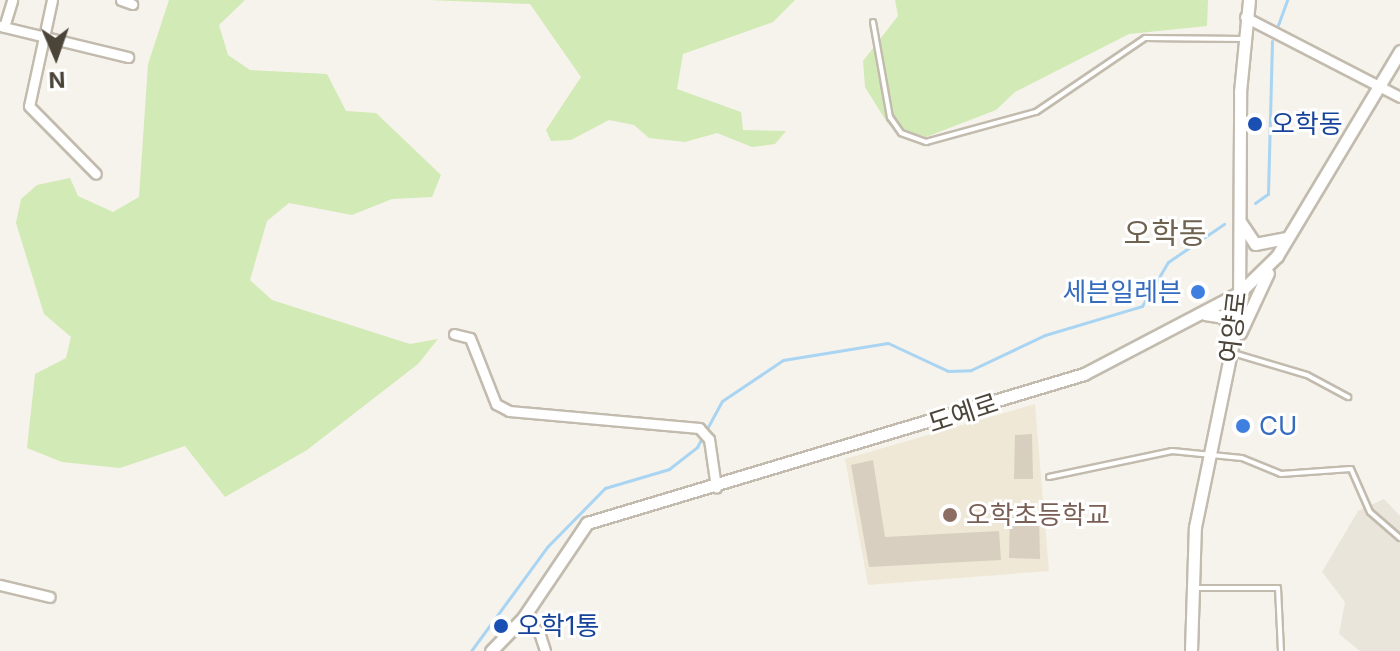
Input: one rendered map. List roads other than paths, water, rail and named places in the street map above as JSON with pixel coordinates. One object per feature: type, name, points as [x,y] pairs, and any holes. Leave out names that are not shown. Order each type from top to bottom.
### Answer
[{"type":"street","points":[[12,0],[2,26],[128,57]]},
{"type":"street","points":[[52,0],[29,106],[96,174]]},
{"type":"street","points":[[121,0],[132,4]]},
{"type":"street","name":"여양로","points":[[1191,651],[1192,588],[1209,452],[1233,353],[1239,293],[1243,39],[1249,0]]},
{"type":"street","points":[[1245,17],[1400,97]]},
{"type":"street","name":"도예로","points":[[491,651],[523,618],[587,523],[716,487],[1084,374],[1239,293],[1277,256],[1400,51]]},
{"type":"street","points":[[1239,220],[1263,247],[1289,235]]},
{"type":"street","points":[[1233,353],[1277,256]]},
{"type":"street","points":[[1196,315],[1224,317],[1233,353]]},
{"type":"street","points":[[454,334],[470,338],[496,404],[509,411],[699,428],[709,439],[716,487]]},
{"type":"street","points":[[0,585],[50,597]]},
{"type":"street","points":[[523,618],[539,632],[545,651]]},
{"type":"lane","points":[[873,22],[890,117],[901,133],[926,142],[1036,112],[1145,38],[1243,39]]},
{"type":"lane","points":[[1233,353],[1307,375],[1348,397]]},
{"type":"lane","points":[[1049,477],[1160,453],[1209,452],[1281,474],[1351,469],[1370,512],[1400,538]]},
{"type":"lane","points":[[1192,588],[1278,588],[1281,651]]},
{"type":"waterway","points":[[1278,25],[1287,0]]},
{"type":"waterway","points":[[1255,203],[1268,194],[1272,41]]},
{"type":"waterway","points":[[471,651],[547,547],[605,488],[669,469],[697,447],[722,401],[783,360],[888,343],[948,371],[971,370],[1045,335],[1142,306],[1168,262],[1224,224]]},
{"type":"place","name":"오학동","points":[[1255,124]]},
{"type":"place","name":"세븐일레븐","points":[[1198,292]]},
{"type":"place","name":"CU","points":[[1243,426]]},
{"type":"place","name":"오학초등학교","points":[[950,515]]},
{"type":"place","name":"오학1통","points":[[501,626]]},
{"type":"district","name":"오학동","points":[[1165,233]]}]
